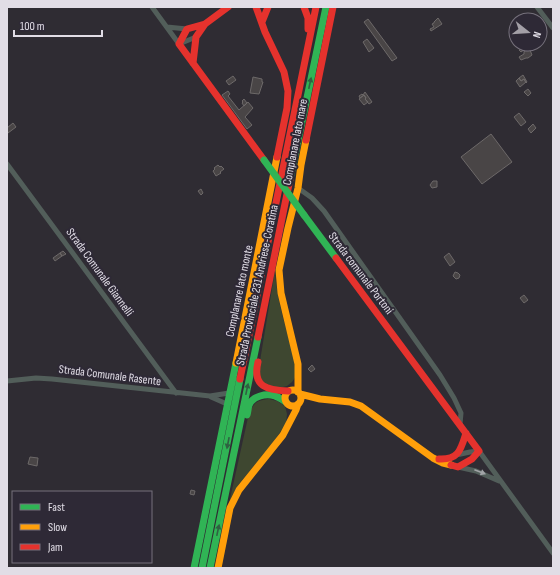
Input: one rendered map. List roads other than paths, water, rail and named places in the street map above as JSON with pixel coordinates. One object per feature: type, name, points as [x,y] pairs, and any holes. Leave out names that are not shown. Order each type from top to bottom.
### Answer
[{"type":"main road","points":[[193,63],[196,37],[205,24],[228,7]]},
{"type":"main road","points":[[258,7],[267,7],[262,22]]},
{"type":"main road","name":"Complanare lato monte","points":[[194,568],[282,137],[288,100],[288,87],[283,69],[266,36],[258,7]]},
{"type":"main road","points":[[301,84],[303,55],[308,24],[308,18],[304,7]]},
{"type":"main road","name":"Strada Provinciale 231 Andriese-Coratina","points":[[202,568],[316,7]]},
{"type":"main road","name":"Strada Provinciale 231 Andriese-Coratina","points":[[210,568],[326,7]]},
{"type":"main road","name":"Complanare lato mare","points":[[294,392],[299,375],[298,364],[280,293],[279,265],[298,188],[301,165],[333,7]]},
{"type":"main road","points":[[179,44],[187,29],[205,24]]},
{"type":"main road","name":"Strada comunale Portoni","points":[[179,44],[479,451]]},
{"type":"main road","points":[[262,315],[263,331],[256,373],[262,386],[271,390],[294,392],[320,399],[350,402],[361,406],[433,458],[443,463],[458,467],[472,459],[479,451]]},
{"type":"main road","points":[[289,424],[289,412],[285,400],[286,395],[294,392]]},
{"type":"main road","points":[[218,568],[230,508],[239,490],[283,435],[301,398],[294,392]]},
{"type":"main road","points":[[233,458],[240,445],[249,405],[255,398],[270,394],[294,406],[299,403],[320,399]]},
{"type":"main road","points":[[433,458],[449,459],[456,455],[462,446],[466,433]]},
{"type":"street","name":"Strada comunale Portoni","points":[[152,7],[179,44]]},
{"type":"street","points":[[538,7],[553,28]]},
{"type":"street","points":[[167,27],[187,29]]},
{"type":"street","points":[[179,44],[196,37]]},
{"type":"street","name":"Strada Comunale Giannelli","points":[[7,164],[176,393]]},
{"type":"street","points":[[298,188],[312,198],[324,211],[421,346],[454,398],[461,413],[460,424]]},
{"type":"street","name":"Strada Comunale Rasente","points":[[7,381],[36,378],[52,379],[210,396]]},
{"type":"street","points":[[210,396],[230,393]]},
{"type":"street","points":[[210,396],[227,404]]},
{"type":"street","name":"Strada comunale Portoni","points":[[479,451],[553,553]]},
{"type":"street","points":[[456,455],[479,451]]},
{"type":"street","points":[[458,467],[476,471],[500,481]]}]
